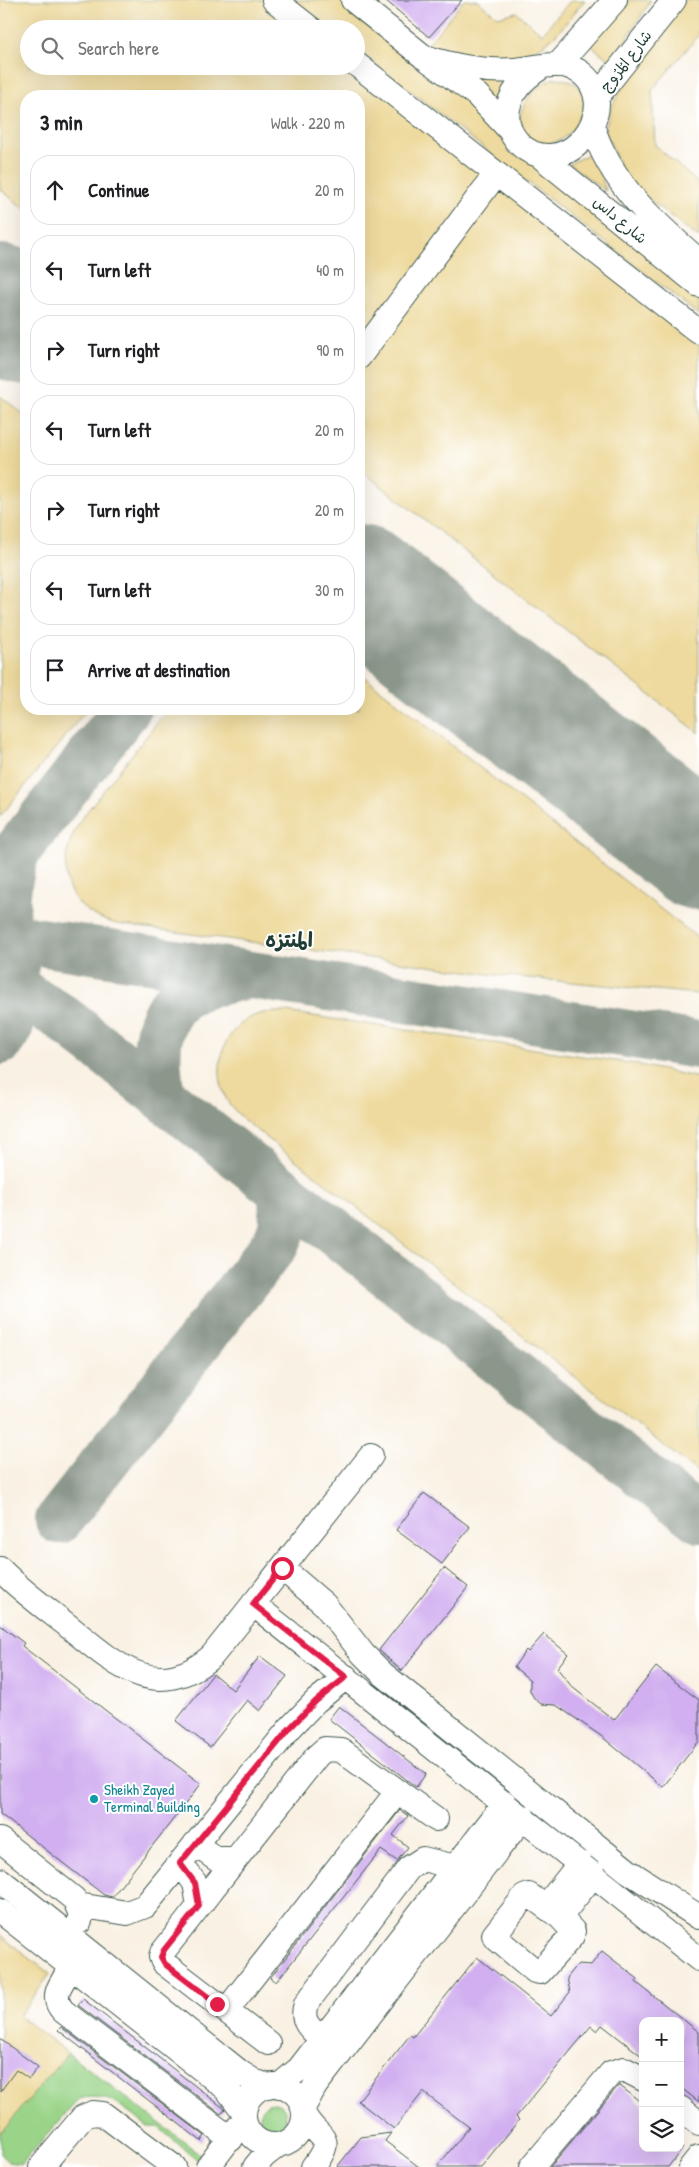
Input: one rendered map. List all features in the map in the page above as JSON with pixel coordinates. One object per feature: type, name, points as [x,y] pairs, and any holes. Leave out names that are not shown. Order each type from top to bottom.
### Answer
[{"type":"street","points":[[274,0],[300,20]]},
{"type":"street","points":[[353,0],[424,58],[477,95],[508,128],[524,150],[540,156],[558,155],[585,136],[592,125],[597,106],[596,98],[586,77],[572,68],[549,66],[482,70],[448,65],[424,58]]},
{"type":"street","points":[[508,128],[507,111],[512,95],[522,82],[549,66],[615,0]]},
{"type":"street","name":"شارع المُرُوج","points":[[596,98],[674,0]]},
{"type":"street","points":[[365,71],[699,332]]},
{"type":"street","name":"شارع داس","points":[[592,125],[598,145],[618,181],[656,222],[699,261]]},
{"type":"street","name":"شارع داس","points":[[540,156],[699,285]]},
{"type":"street","points":[[365,349],[496,174]]},
{"type":"street","points":[[0,1569],[116,1664],[135,1674],[148,1678],[176,1676],[202,1665],[212,1656],[372,1456]]},
{"type":"street","points":[[282,1568],[324,1604],[362,1654],[383,1674],[628,1871],[699,1917]]},
{"type":"street","points":[[253,1604],[699,1959]]},
{"type":"street","points":[[0,1840],[68,1894],[78,1905],[127,1913],[140,1910],[290,1728],[316,1701],[346,1677]]},
{"type":"street","points":[[268,2043],[165,1964],[161,1957],[164,1950],[317,1756],[325,1749],[341,1750],[436,1819]]},
{"type":"street","points":[[200,2039],[203,2026],[216,2003],[398,1791]]},
{"type":"street","points":[[208,2167],[230,2139],[244,2114],[246,2104],[255,2093],[274,2086],[294,2074],[456,1867],[514,1810]]},
{"type":"street","points":[[255,2167],[264,2156],[278,2145],[294,2138],[299,2131],[303,2112],[311,2091],[514,1810]]},
{"type":"street","points":[[195,1844],[216,1859],[235,1859]]},
{"type":"street","points":[[322,2039],[305,2023],[304,2010],[306,2004],[409,1868],[423,1859],[456,1867]]},
{"type":"street","points":[[180,1863],[195,1883],[199,1906]]},
{"type":"street","points":[[553,1912],[587,1868]]},
{"type":"street","points":[[0,1880],[247,2078],[294,2094],[303,2112],[322,2136],[326,2145],[324,2153],[313,2167]]},
{"type":"street","points":[[78,1905],[79,1943]]},
{"type":"street","points":[[0,1911],[227,2089],[237,2099],[244,2114],[247,2129],[255,2138],[266,2144],[278,2145]]},
{"type":"street","points":[[72,1967],[56,1993],[58,2006],[230,2139]]},
{"type":"street","points":[[176,2020],[216,2003]]},
{"type":"street","points":[[532,2167],[610,2073],[624,2070],[639,2077]]},
{"type":"street","points":[[684,2111],[699,2123]]},
{"type":"street","points":[[41,2167],[83,2117],[93,2113],[103,2114],[174,2167]]},
{"type":"street","points":[[691,2167],[699,2157]]},
{"type":"green space","points":[[68,2053],[205,2158],[201,2163],[158,2127],[148,2127],[108,2100],[90,2097],[79,2099],[21,2164],[8,2162],[0,2154],[0,2134]]},
{"type":"green space","points":[[273,2103],[282,2107],[286,2116],[282,2125],[273,2129],[264,2125],[260,2116],[264,2107]]},
{"type":"sand","points":[[0,0],[273,0],[299,20],[20,20],[20,75],[365,75],[365,73],[699,333],[699,733],[365,474],[365,90],[20,90],[20,205],[0,189]]},
{"type":"sand","points":[[293,0],[341,0],[699,282],[699,315],[365,56],[365,20],[319,20]]},
{"type":"sand","points":[[464,0],[477,0],[498,17],[516,12],[542,34],[571,0],[585,0],[559,31],[543,45],[515,57],[486,59],[457,54],[428,44]]},
{"type":"sand","points":[[625,0],[651,0],[612,62],[589,44]]},
{"type":"sand","points":[[686,0],[699,0],[699,35],[652,90],[655,145],[699,184],[699,238],[627,182],[605,131],[611,107],[625,84]]},
{"type":"sand","points":[[455,72],[508,78],[495,105]]},
{"type":"sand","points":[[555,78],[572,82],[581,91],[583,102],[581,115],[574,128],[563,138],[551,143],[538,143],[527,137],[521,128],[522,108],[536,89],[545,82]]},
{"type":"sand","points":[[593,152],[606,191],[569,164]]},
{"type":"sand","points":[[0,396],[20,411],[20,715],[82,715],[0,817]]},
{"type":"sand","points":[[365,678],[699,939],[699,994],[496,975],[117,924],[98,917],[84,908],[73,896],[68,883],[65,868],[67,853],[72,836],[81,819],[163,715],[365,715]]},
{"type":"sand","points":[[269,1012],[286,1012],[635,1064],[699,1078],[699,1473],[244,1120],[233,1109],[225,1096],[220,1072],[221,1059],[229,1037],[247,1019]]},
{"type":"sand","points":[[0,1935],[50,1974],[19,2016],[68,2053],[0,2134]]},
{"type":"building","points":[[385,0],[462,0],[429,37]]},
{"type":"building","points":[[424,1493],[470,1527],[442,1564],[396,1530]]},
{"type":"building","points":[[444,1568],[468,1587],[402,1671],[379,1650]]},
{"type":"building","name":"Sheikh Zayed Terminal Building","points":[[0,1625],[24,1643],[22,1646],[201,1784],[112,1897],[104,1895],[0,1814]]},
{"type":"building","points":[[544,1634],[568,1654],[557,1668],[572,1687],[614,1720],[656,1667],[699,1700],[699,1741],[663,1787],[601,1736],[556,1705],[541,1704],[534,1698],[530,1691],[530,1680],[514,1667],[526,1650],[528,1652]]},
{"type":"building","points":[[260,1656],[287,1676],[260,1711],[247,1700],[210,1747],[176,1721],[213,1674],[233,1690]]},
{"type":"building","points":[[339,1706],[426,1774],[416,1787],[329,1719]]},
{"type":"building","points":[[400,1810],[408,1816],[393,1835],[408,1847],[397,1861],[381,1850],[276,1982],[270,1978]]},
{"type":"building","points":[[602,1951],[638,1979],[636,1982],[680,2017],[639,2017],[639,2054],[602,2025],[597,2031],[591,2026],[516,2117],[519,2120],[481,2167],[437,2167],[469,2127],[423,2092],[394,2129],[358,2101],[410,2035],[413,2037],[477,1957],[551,2016],[570,1992],[567,1978],[578,1964],[591,1965]]},
{"type":"building","points":[[83,1999],[225,2109],[221,2114],[78,2005]]},
{"type":"building","points":[[684,2020],[699,2032],[699,2102],[684,2090]]},
{"type":"building","points":[[61,2027],[205,2136],[201,2141],[58,2030]]},
{"type":"building","points":[[0,2039],[38,2067],[29,2079],[16,2070],[0,2092]]},
{"type":"building","points":[[619,2085],[639,2101],[639,2152],[680,2152],[668,2167],[550,2167]]},
{"type":"building","points":[[391,2133],[385,2141],[419,2167],[337,2167],[361,2137]]},
{"type":"taxiway","points":[[16,852],[122,715]]},
{"type":"taxiway","points":[[0,866],[16,852],[9,880],[6,909],[8,937],[15,966]]},
{"type":"taxiway","points":[[0,934],[8,937],[699,1045]]},
{"type":"taxiway","points":[[0,974],[28,997],[61,1017],[699,1519]]},
{"type":"taxiway","points":[[161,1096],[157,1050],[163,1021],[170,1009],[180,998],[194,989],[243,976]]},
{"type":"taxiway","points":[[0,1041],[9,1027],[14,1013],[14,999],[10,982]]},
{"type":"taxiway","points":[[59,1520],[276,1243],[283,1225],[282,1190]]},
{"type":"runway","points":[[0,304],[20,320]]},
{"type":"runway","points":[[365,589],[699,850]]},
{"type":"place","name":"Sheikh Zayed Terminal Building","points":[[94,1799]]},
{"type":"district","name":"المنتزه","points":[[289,940]]},
{"type":"route","points":[[217,2004],[162,1961],[161,1957],[164,1950],[199,1906],[198,1890],[195,1883],[180,1863],[302,1714],[330,1688],[346,1677],[253,1604],[282,1568]]}]
